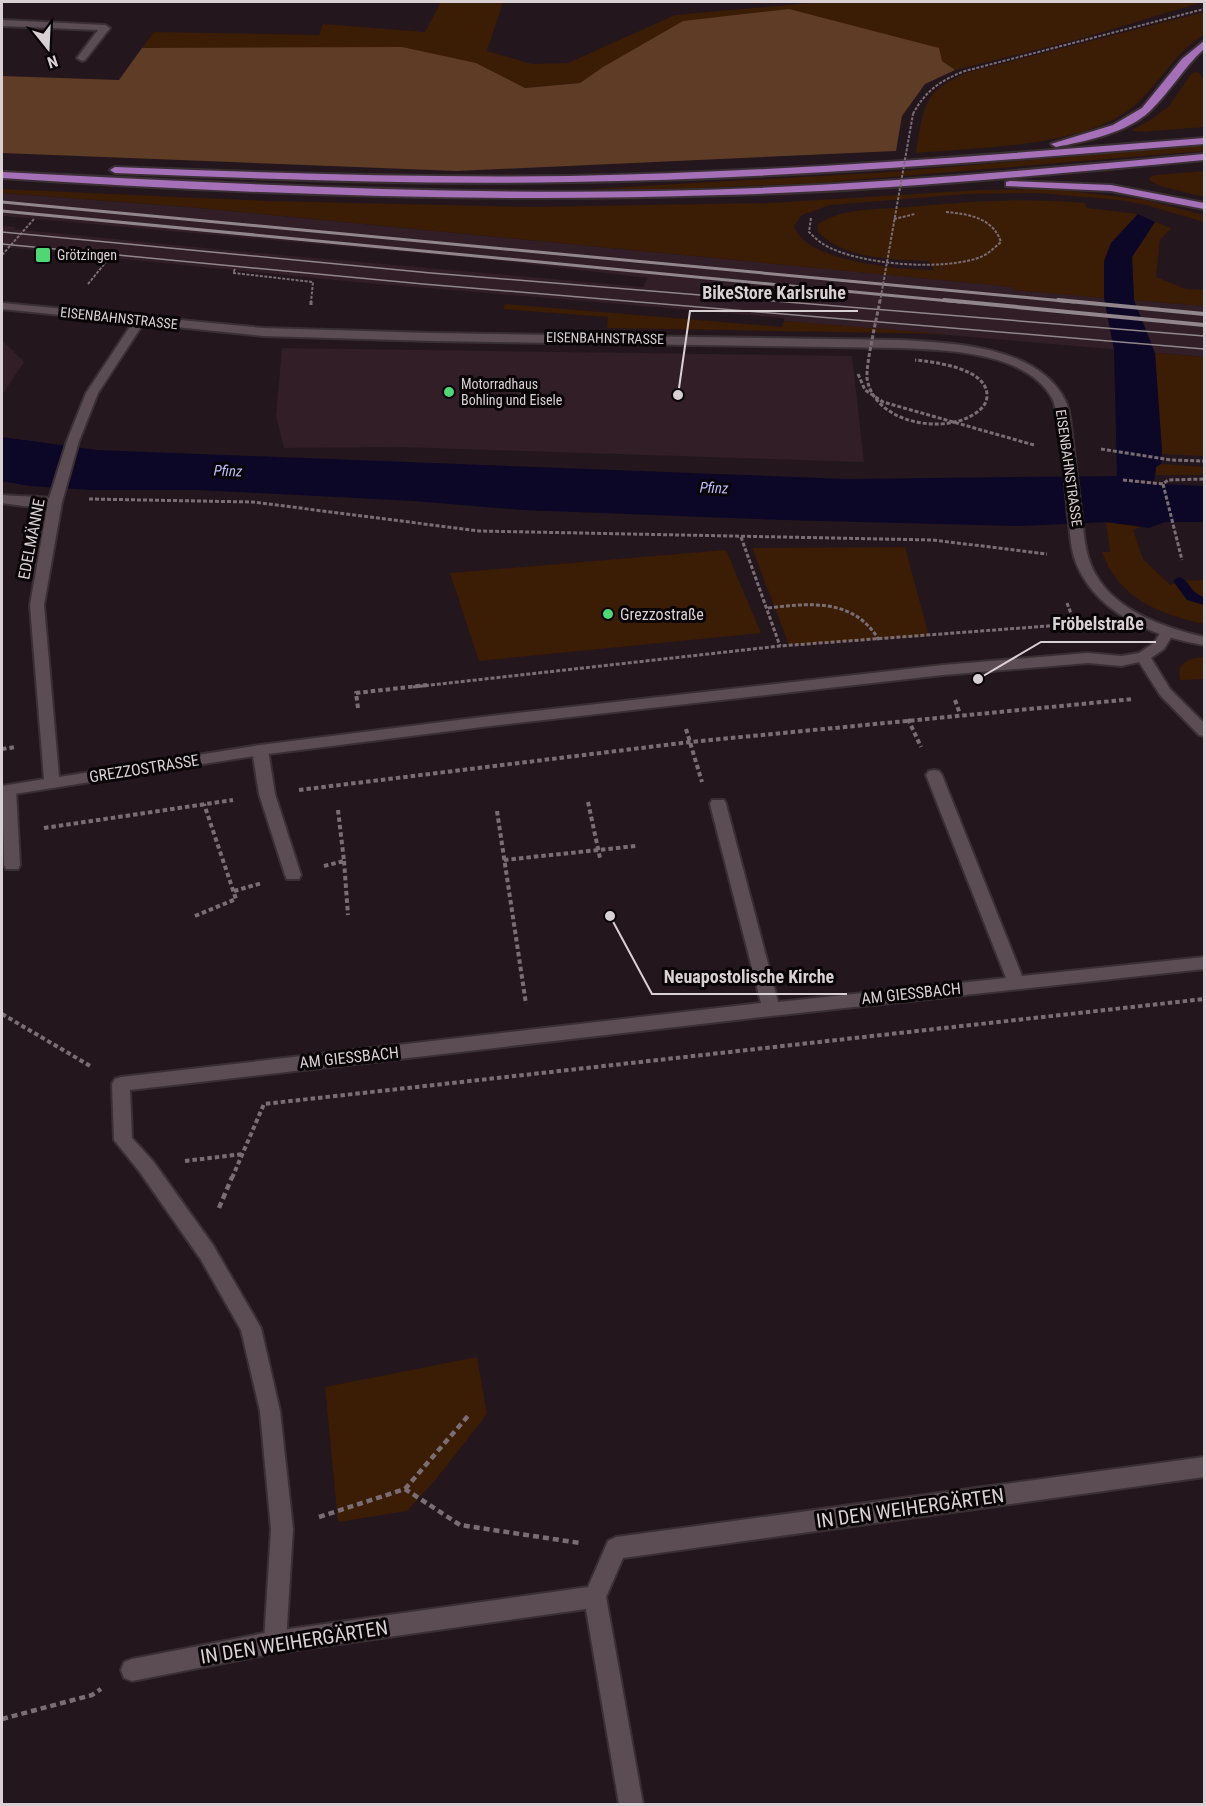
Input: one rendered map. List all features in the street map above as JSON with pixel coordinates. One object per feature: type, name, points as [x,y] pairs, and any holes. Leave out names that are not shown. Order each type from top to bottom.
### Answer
[{"type":"highway","points":[[945,160],[1025,150],[1077,140],[1118,126],[1146,110],[1185,62],[1204,44]]},
{"type":"highway","points":[[2,164],[316,178],[483,180],[652,176],[945,160],[1204,141]]},
{"type":"highway","points":[[2,175],[326,191],[491,195],[656,194],[919,182],[1204,157]]},
{"type":"highway","points":[[919,182],[1049,184],[1111,188],[1204,206]]},
{"type":"street","points":[[2,23],[105,28],[82,58]]},
{"type":"street","name":"EISENBAHNSTRASSE","points":[[2,306],[139,321],[274,332],[432,337],[855,342],[960,348],[1003,359],[1033,372],[1059,399],[1068,447],[1082,560],[1093,583],[1114,604],[1168,631]]},
{"type":"street","name":"EDELMÄNNE","points":[[52,783],[37,605],[57,496],[73,441],[92,393],[139,321]]},
{"type":"street","points":[[2,499],[19,502],[57,496]]},
{"type":"street","points":[[1204,640],[1168,631],[1159,646],[1143,657],[1166,692],[1204,731]]},
{"type":"street","name":"GREZZOSTRASSE","points":[[4,791],[260,750],[676,699],[943,670],[1088,658],[1121,661],[1143,657]]},
{"type":"street","points":[[260,750],[267,794],[293,875]]},
{"type":"street","points":[[934,775],[1016,982]]},
{"type":"street","points":[[4,791],[12,865]]},
{"type":"street","points":[[718,804],[771,1009]]},
{"type":"street","name":"AM GIESSBACH","points":[[121,1084],[771,1009],[1204,963]]},
{"type":"street","points":[[121,1084],[123,1140],[146,1166],[204,1247],[251,1328],[270,1411],[282,1528],[275,1642]]},
{"type":"street","name":"IN DEN WEIHERGÄRTEN","points":[[616,1548],[1204,1467]]},
{"type":"street","points":[[616,1548],[595,1597],[631,1804]]},
{"type":"street","name":"IN DEN WEIHERGÄRTEN","points":[[132,1670],[275,1642],[595,1597]]},
{"type":"path","points":[[915,360],[939,362],[964,369],[979,379],[987,391],[987,400],[979,412],[961,420],[939,424],[916,422],[894,415],[878,404],[867,376],[914,114],[920,98],[931,87],[957,73],[988,63],[1204,9]]},
{"type":"path","points":[[814,240],[830,249],[860,257],[927,265],[971,261],[997,250],[1001,242],[1000,235],[993,226],[980,218],[941,212]]},
{"type":"path","points":[[894,219],[921,213]]},
{"type":"path","points":[[2,255],[34,219]]},
{"type":"path","points":[[105,263],[110,257]]},
{"type":"path","points":[[236,269],[233,273],[313,282],[311,308]]},
{"type":"path","points":[[858,370],[859,379],[865,390],[883,402],[1039,446],[1068,447]]},
{"type":"path","points":[[1099,448],[1171,460],[1204,461]]},
{"type":"path","points":[[1124,480],[1163,484],[1168,480],[1204,479]]},
{"type":"path","points":[[1163,484],[1182,560]]},
{"type":"path","points":[[57,496],[88,499],[253,502],[479,531],[933,540],[1050,554]]},
{"type":"path","points":[[741,537],[780,646]]},
{"type":"path","points":[[768,608],[826,604],[866,622],[874,629],[879,639]]},
{"type":"path","points":[[362,737],[356,693],[780,646],[1075,624]]},
{"type":"path","points":[[10,833],[267,794],[690,742],[960,714],[1124,701],[1166,692]]},
{"type":"path","points":[[676,699],[709,802],[718,804]]},
{"type":"path","points":[[588,802],[600,858]]},
{"type":"path","points":[[195,916],[236,899],[204,804]]},
{"type":"path","points":[[496,812],[531,1037]]},
{"type":"path","points":[[504,860],[636,846]]},
{"type":"path","points":[[344,861],[348,915]]},
{"type":"path","points":[[204,1247],[264,1104],[1204,999]]},
{"type":"path","points":[[2,1014],[121,1084]]},
{"type":"path","points":[[146,1166],[244,1154]]},
{"type":"path","points":[[282,1528],[405,1489],[468,1416]]},
{"type":"path","points":[[405,1489],[460,1525],[616,1548]]},
{"type":"path","points":[[2,1719],[92,1695],[132,1670]]},
{"type":"shaded area","points":[[441,2],[503,2],[487,51],[532,64],[568,63],[675,15],[821,2],[1203,2],[1076,40],[955,70],[942,61],[683,21],[603,67],[580,83],[525,88],[476,63],[142,48],[154,32],[319,35],[323,24],[425,32]]},
{"type":"shaded area","points":[[789,9],[939,48],[942,61],[955,70],[925,84],[902,116],[896,151],[457,171],[2,153],[2,76],[119,80],[142,48],[402,47],[476,63],[525,88],[580,83],[603,67],[683,21]]},
{"type":"shaded area","points":[[1204,12],[1204,35],[1184,50],[1134,106],[1113,120],[1060,138],[999,147],[916,153],[927,102],[942,86],[953,79],[969,72]]},
{"type":"shaded area","points":[[1198,72],[1204,79],[1204,127],[1139,132],[1132,130],[1169,106],[1192,73]]},
{"type":"shaded area","points":[[1204,145],[1204,151],[818,183],[672,189],[589,189],[890,172]]},
{"type":"shaded area","points":[[1204,171],[1204,197],[1160,186],[1149,180],[1155,175]]},
{"type":"shaded area","points":[[2,189],[268,201],[530,207],[770,203],[980,190],[1054,189],[1146,200],[1204,215],[1204,222],[1146,205],[1119,200],[1038,193],[968,194],[830,205],[802,215],[794,226],[802,238],[816,248],[835,256],[879,266],[934,270],[929,261],[885,259],[841,248],[818,232],[818,224],[839,215],[861,210],[996,201],[1040,200],[1085,203],[1087,208],[1138,214],[1119,235],[1109,251],[1106,259],[1104,298],[1014,290],[1013,287],[189,207],[2,193]]},
{"type":"shaded area","points":[[2,193],[189,207],[1014,287],[1014,290],[1204,306],[1204,357],[784,321],[784,318],[355,282],[2,247],[2,226],[236,251],[643,287],[648,278],[484,259],[2,216]]},
{"type":"shaded area","points":[[1155,222],[1171,228],[1160,240],[1156,277],[1186,289],[1204,290],[1204,306],[1134,300],[1132,257]]},
{"type":"shaded area","points":[[505,304],[782,327],[784,321],[947,334],[607,328],[608,317],[503,309]]},
{"type":"shaded area","points":[[2,340],[24,362],[2,395]]},
{"type":"shaded area","points":[[282,348],[852,356],[864,462],[399,447],[284,448],[276,416]]},
{"type":"shaded area","points":[[1155,353],[1204,357],[1204,456],[1161,454]]},
{"type":"shaded area","points":[[1161,464],[1204,467],[1204,475],[1156,475],[1156,467]]},
{"type":"shaded area","points":[[1106,522],[1143,526],[1133,530],[1143,559],[1170,585],[1179,581],[1204,580],[1204,624],[1156,609],[1142,602],[1119,582],[1102,552],[1110,552]]},
{"type":"shaded area","points":[[905,547],[929,636],[789,645],[752,548]]},
{"type":"shaded area","name":"Grezzostraße","points":[[726,550],[761,633],[479,661],[450,573]]},
{"type":"shaded area","points":[[1204,657],[1204,679],[1180,680],[1179,669],[1184,663]]},
{"type":"shaded area","points":[[477,1357],[487,1414],[436,1479],[407,1511],[338,1522],[325,1387]]},
{"type":"water","name":"Pfinz","points":[[1138,214],[1155,222],[1132,257],[1134,300],[1155,353],[1162,449],[1161,464],[1156,467],[1154,481],[1139,480],[1138,483],[1204,486],[1204,522],[1165,522],[1149,528],[1106,522],[1021,526],[784,520],[523,510],[414,501],[199,490],[90,490],[29,486],[2,481],[2,437],[97,450],[845,479],[1117,476],[1114,350],[1104,298],[1104,261],[1111,243]]},
{"type":"waterway","points":[[1179,581],[1191,597],[1204,601]]},
{"type":"tram line","points":[[2,232],[431,273],[1204,336]]},
{"type":"tram line","points":[[2,244],[423,284],[1204,349]]},
{"type":"railway","points":[[2,202],[1074,302]]},
{"type":"railway","points":[[2,211],[960,302]]},
{"type":"railway","points":[[944,300],[1204,325]]},
{"type":"railway","points":[[1058,300],[1204,314]]},
{"type":"place","name":"Grötzingen","points":[[43,255]]},
{"type":"place","name":"Motorradhaus Bohling und Eisele","points":[[449,392]]},
{"type":"place","name":"BikeStore Karlsruhe","points":[[678,395]]},
{"type":"place","name":"Grezzostraße","points":[[608,614]]},
{"type":"place","name":"Fröbelstraße","points":[[978,679]]},
{"type":"place","name":"Neuapostolische Kirche","points":[[610,916]]}]
